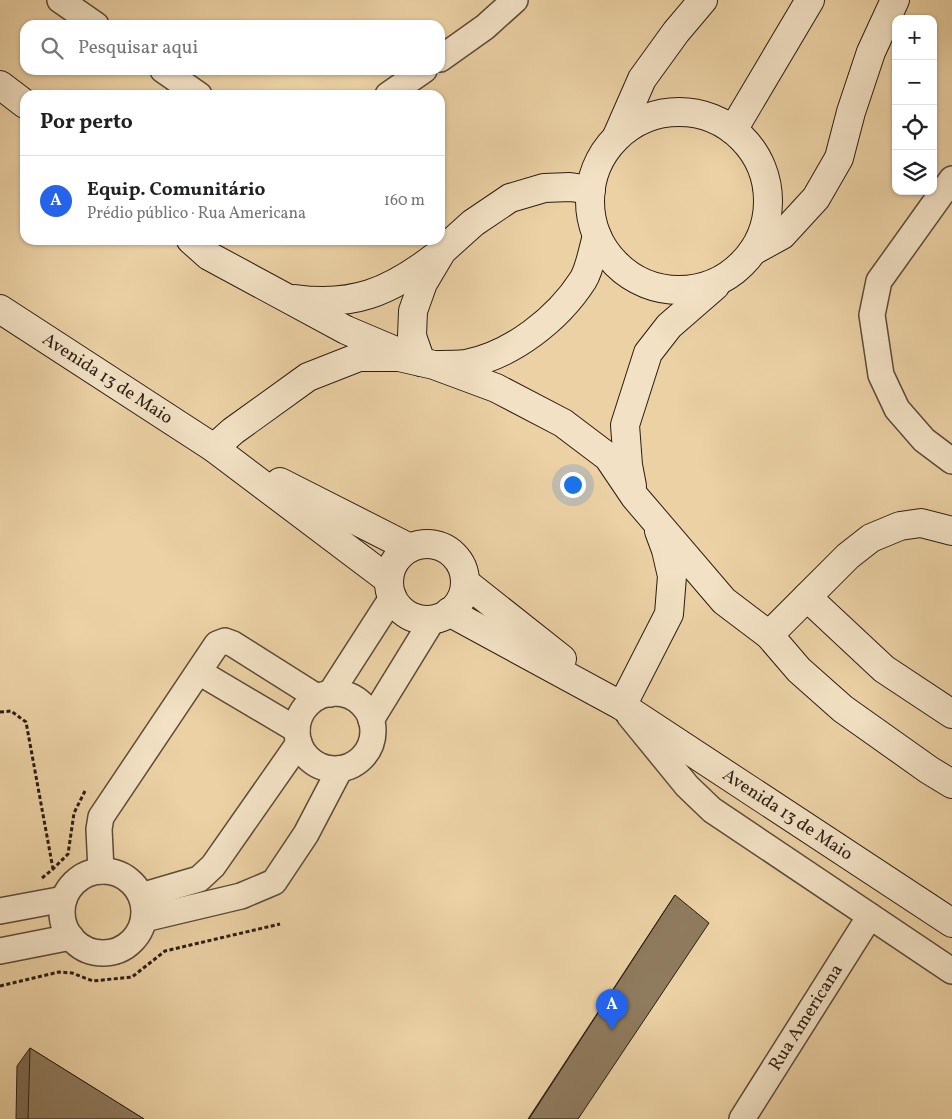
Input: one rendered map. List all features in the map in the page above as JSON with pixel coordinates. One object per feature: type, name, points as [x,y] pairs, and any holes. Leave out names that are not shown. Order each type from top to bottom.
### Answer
[{"type":"street","points":[[60,0],[89,20]]},
{"type":"street","points":[[445,55],[485,27],[515,0]]},
{"type":"street","points":[[616,138],[642,79],[702,0]]},
{"type":"street","points":[[733,130],[810,0]]},
{"type":"street","points":[[753,251],[782,235],[816,198],[839,158],[851,112],[871,52],[895,0]]},
{"type":"street","points":[[169,75],[192,90]]},
{"type":"street","points":[[395,90],[417,75]]},
{"type":"street","points":[[0,85],[20,100]]},
{"type":"street","points":[[635,497],[628,464],[625,426],[648,353],[669,326],[718,282],[738,269],[753,251],[761,236],[766,219],[768,201],[761,167],[753,151],[733,130],[718,120],[702,114],[673,111],[645,118],[630,126],[616,138],[597,167],[591,190],[592,213],[597,236],[616,265],[630,276],[645,284],[662,290],[679,291],[702,288],[718,282]]},
{"type":"street","points":[[952,179],[879,281],[872,315],[880,376],[897,409],[924,440],[952,461]]},
{"type":"street","points":[[286,297],[320,302],[348,300],[380,291],[413,273],[442,251],[473,223],[510,198],[544,188],[570,187],[591,190]]},
{"type":"street","points":[[434,365],[466,364],[500,353],[529,335],[558,312],[584,279],[597,236]]},
{"type":"street","points":[[197,245],[209,256],[346,330],[421,362],[412,336],[413,311],[423,283],[442,251]]},
{"type":"street","name":"Avenida 13 de Maio","points":[[0,309],[214,448]]},
{"type":"street","points":[[214,448],[233,431],[308,377],[359,356],[398,357],[434,365],[496,388],[563,423],[608,457],[635,497],[724,601],[769,635],[799,670],[843,709],[929,770],[952,784]]},
{"type":"street","points":[[214,448],[410,548]]},
{"type":"street","points":[[214,448],[391,588]]},
{"type":"street","points":[[622,706],[669,614],[672,576],[656,520]]},
{"type":"street","points":[[769,635],[848,556],[871,538],[900,526],[921,523],[952,531]]},
{"type":"street","points":[[423,544],[436,544],[448,550],[458,559],[464,570],[466,583],[463,596],[456,607],[441,616],[420,619],[408,614],[397,605],[391,588],[392,567],[399,556],[410,548],[423,544]]},
{"type":"street","points":[[466,583],[622,706],[687,786],[712,810],[952,971]]},
{"type":"street","points":[[324,695],[391,588]]},
{"type":"street","points":[[807,597],[884,669],[952,714]]},
{"type":"street","points":[[441,616],[622,706]]},
{"type":"street","points":[[371,720],[441,616]]},
{"type":"street","points":[[100,871],[100,817],[217,644],[224,641],[233,644],[324,695]]},
{"type":"street","points":[[199,672],[298,736]]},
{"type":"street","points":[[343,694],[356,699],[365,708],[371,720],[373,733],[371,746],[364,756],[353,765],[340,769],[327,769],[315,764],[305,755],[298,736],[300,717],[307,705],[324,695],[343,694]]},
{"type":"street","name":"Avenida 13 de Maio","points":[[622,706],[952,923]]},
{"type":"street","points":[[143,908],[199,879],[213,866],[298,736]]},
{"type":"street","points":[[143,908],[241,896],[274,882],[306,834],[340,769]]},
{"type":"street","points":[[100,871],[116,873],[127,878],[136,886],[143,908],[139,932],[131,943],[120,950],[106,953],[93,952],[80,946],[71,937],[64,925],[62,912],[64,899],[72,885],[85,875],[100,871]]},
{"type":"street","points":[[0,911],[64,899]]},
{"type":"street","name":"Rua Americana","points":[[742,1119],[870,916]]},
{"type":"street","points":[[0,951],[71,937]]},
{"type":"path","points":[[0,712],[12,711],[26,722],[53,869]]},
{"type":"path","points":[[36,880],[44,877],[68,854],[74,813],[86,789]]},
{"type":"path","points":[[0,986],[59,972],[72,973],[93,981],[132,978],[165,951],[280,924]]},
{"type":"building","points":[[675,895],[709,923],[578,1119],[529,1119]]},
{"type":"building","points":[[30,1048],[144,1119],[28,1119]]},
{"type":"place","name":"Equip. Comunitário","points":[[612,1030]]}]
